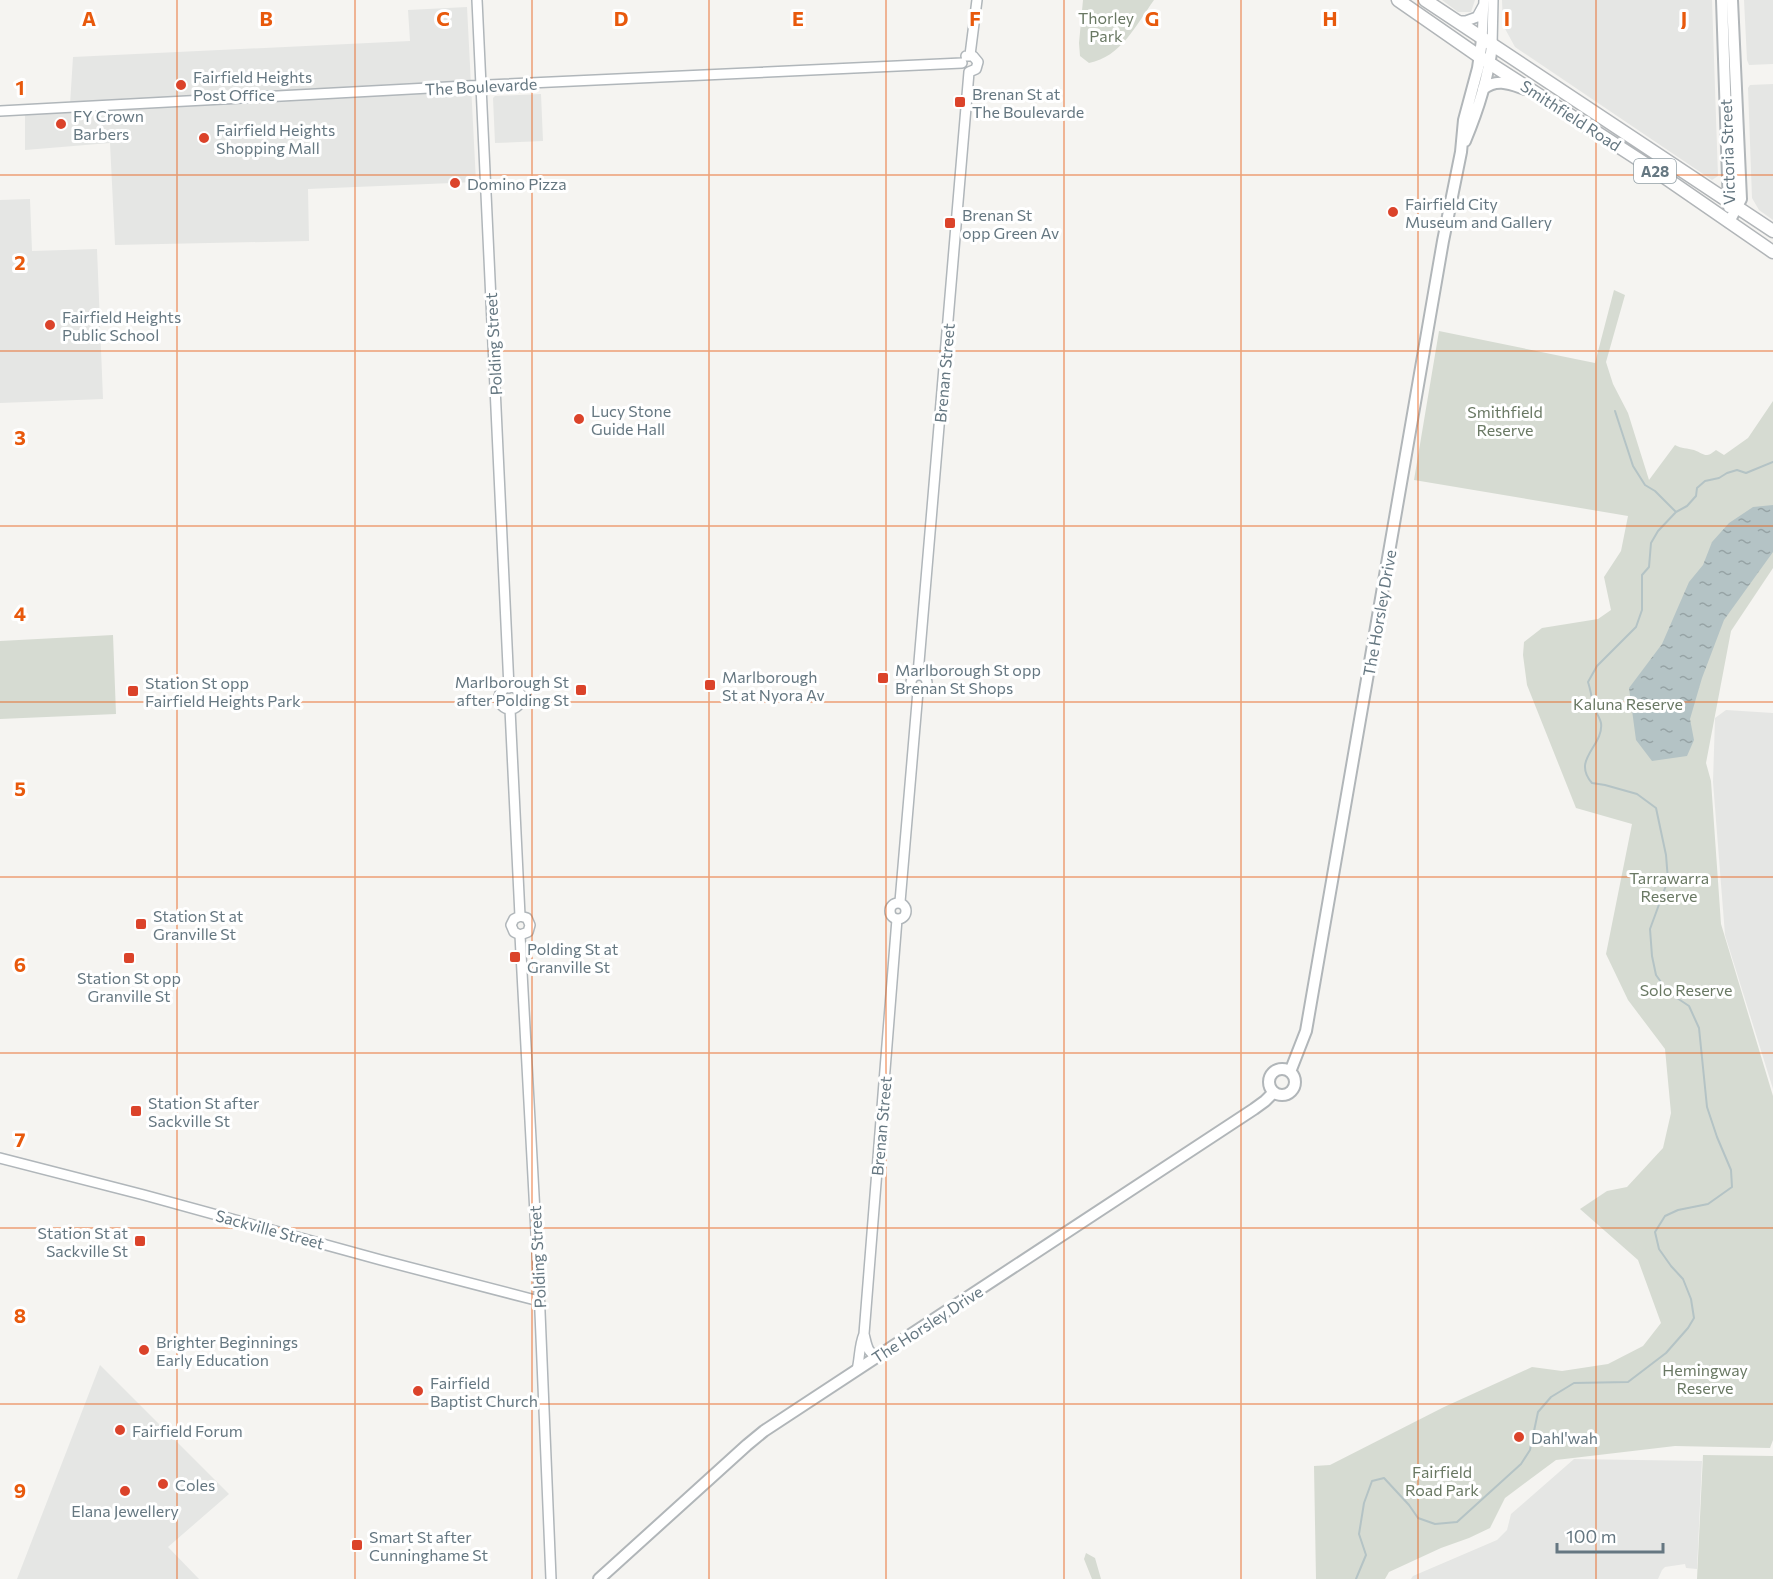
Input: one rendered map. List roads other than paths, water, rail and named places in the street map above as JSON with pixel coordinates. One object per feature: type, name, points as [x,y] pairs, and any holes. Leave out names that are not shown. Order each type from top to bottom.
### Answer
[{"type":"highway","name":"Smithfield Road","points":[[1398,0],[1485,60],[1644,163],[1773,252]]},
{"type":"highway","name":"Smithfield Road","points":[[1425,0],[1773,231]]},
{"type":"main road","name":"Victoria Street","points":[[1722,0],[1733,205],[1729,222]]},
{"type":"main road","name":"Victoria Street","points":[[1732,0],[1741,194],[1741,199],[1733,205]]},
{"type":"main road","name":"The Horsley Drive","points":[[1461,152],[1483,89],[1487,43]]},
{"type":"main road","name":"The Horsley Drive","points":[[1290,1072],[1306,1031],[1445,230],[1461,152],[1464,120],[1485,60]]},
{"type":"main road","points":[[1483,89],[1491,84],[1503,82],[1534,92]]},
{"type":"main road","points":[[1282,1069],[1290,1072],[1295,1082],[1293,1089],[1286,1095],[1277,1095],[1274,1092],[1269,1083],[1272,1073],[1282,1069]]},
{"type":"main road","name":"The Horsley Drive","points":[[599,1579],[764,1431],[1254,1109],[1274,1092]]},
{"type":"street","name":"Polding Street","points":[[477,0],[509,688]]},
{"type":"street","points":[[970,56],[976,0]]},
{"type":"street","name":"The Horsley Drive","points":[[1487,43],[1494,0]]},
{"type":"street","points":[[1455,21],[1466,21],[1477,17],[1484,2]]},
{"type":"street","name":"The Horsley Drive","points":[[1484,2],[1487,43]]},
{"type":"street","points":[[970,56],[975,58],[978,65],[974,71],[969,72],[963,68],[962,63],[964,58],[970,56]]},
{"type":"street","name":"The Boulevarde","points":[[0,111],[962,63]]},
{"type":"street","name":"Brenan Street","points":[[857,1370],[860,1344],[864,1334],[897,919],[902,917],[906,910],[904,904],[900,902],[918,691],[925,689],[928,683],[926,677],[918,674],[969,72]]},
{"type":"street","points":[[509,688],[517,690],[521,698],[518,706],[510,709],[503,706],[500,699],[502,692],[509,688]]},
{"type":"street","name":"Polding Street","points":[[510,709],[520,916],[527,918],[530,925],[528,932],[520,935],[552,1579]]},
{"type":"street","name":"Sackville Street","points":[[0,1158],[539,1301]]},
{"type":"street","points":[[864,1334],[868,1350],[874,1355],[881,1355]]},
{"type":"water","points":[[1773,505],[1773,552],[1724,620],[1702,678],[1690,719],[1694,740],[1687,756],[1652,761],[1636,740],[1629,688],[1662,644],[1689,582],[1703,565],[1712,542],[1729,523],[1753,507]]},
{"type":"waterway","points":[[1615,411],[1633,466],[1645,485],[1655,491],[1676,512]]},
{"type":"waterway","points":[[1356,1579],[1366,1555],[1359,1534],[1364,1503],[1372,1481],[1384,1478],[1418,1518],[1435,1524],[1457,1522],[1521,1464],[1530,1450],[1538,1412],[1551,1397],[1574,1383],[1628,1382],[1666,1353],[1694,1318],[1691,1299],[1683,1279],[1659,1249],[1655,1232],[1665,1216],[1678,1210],[1708,1204],[1732,1187],[1731,1170],[1707,1107],[1699,1028],[1689,1006],[1668,992],[1656,975],[1652,956],[1650,929],[1668,880],[1666,855],[1656,808],[1637,794],[1592,783],[1586,774],[1586,760],[1601,731],[1601,723],[1588,682],[1597,666],[1636,627],[1642,610],[1642,575],[1649,567],[1651,543],[1658,531],[1676,512],[1687,506],[1696,496],[1697,488],[1705,481],[1737,470],[1746,473],[1773,462]]},
{"type":"place","name":"Fairfield Heights Post Office","points":[[181,85]]},
{"type":"place","name":"Brenan St at The Boulevarde","points":[[960,102]]},
{"type":"place","name":"FY Crown Barbers","points":[[61,124]]},
{"type":"place","name":"Fairfield Heights Shopping Mall","points":[[204,138]]},
{"type":"place","name":"Domino Pizza","points":[[455,183]]},
{"type":"place","name":"Fairfield City Museum and Gallery","points":[[1393,212]]},
{"type":"place","name":"Brenan St opp Green Av","points":[[950,223]]},
{"type":"place","name":"Fairfield Heights Public School","points":[[50,325]]},
{"type":"place","name":"Lucy Stone Guide Hall","points":[[579,419]]},
{"type":"place","name":"Marlborough St opp Brenan St Shops","points":[[883,678]]},
{"type":"place","name":"Marlborough St at Nyora Av","points":[[710,685]]},
{"type":"place","name":"Marlborough St after Polding St","points":[[581,690]]},
{"type":"place","name":"Station St opp Fairfield Heights Park","points":[[133,691]]},
{"type":"place","name":"Station St at Granville St","points":[[141,924]]},
{"type":"place","name":"Polding St at Granville St","points":[[515,957]]},
{"type":"place","name":"Station St opp Granville St","points":[[129,958]]},
{"type":"place","name":"Station St after Sackville St","points":[[136,1111]]},
{"type":"place","name":"Station St at Sackville St","points":[[140,1241]]},
{"type":"place","name":"Brighter Beginnings Early Education","points":[[144,1350]]},
{"type":"place","name":"Fairfield Baptist Church","points":[[418,1391]]},
{"type":"place","name":"Fairfield Forum","points":[[120,1430]]},
{"type":"place","name":"Dahl'wah","points":[[1519,1437]]},
{"type":"place","name":"Coles","points":[[163,1484]]},
{"type":"place","name":"Elana Jewellery","points":[[125,1491]]},
{"type":"place","name":"Smart St after Cunninghame St","points":[[357,1545]]},
{"type":"park label","name":"Thorley Park","points":[[1106,26]]},
{"type":"park label","name":"Smithfield Reserve","points":[[1505,420]]},
{"type":"park label","name":"Kaluna Reserve","points":[[1628,703]]},
{"type":"park label","name":"Tarrawarra Reserve","points":[[1669,886]]},
{"type":"park label","name":"Solo Reserve","points":[[1686,989]]},
{"type":"park label","name":"Hemingway Reserve","points":[[1705,1378]]},
{"type":"park label","name":"Fairfield Road Park","points":[[1442,1480]]}]
